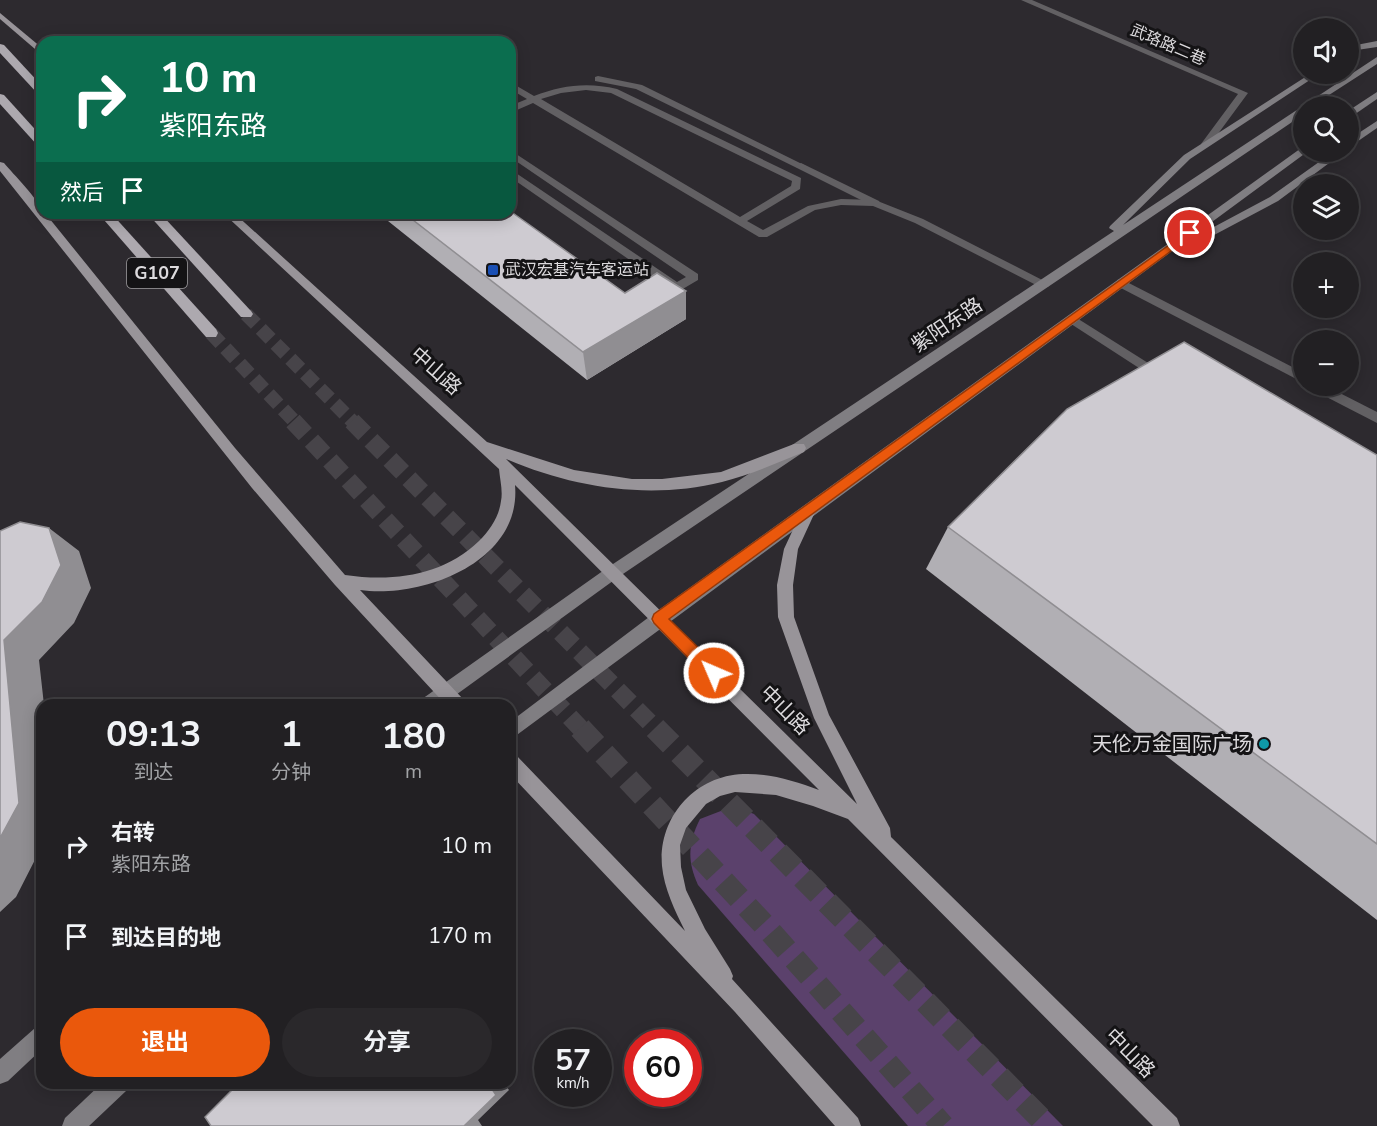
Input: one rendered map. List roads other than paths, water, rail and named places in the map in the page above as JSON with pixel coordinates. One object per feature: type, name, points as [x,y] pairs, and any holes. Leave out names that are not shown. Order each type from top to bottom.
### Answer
[{"type":"highway","points":[[0,47],[36,86]]},
{"type":"highway","points":[[0,97],[36,137]]},
{"type":"highway","name":"G107","points":[[109,219],[211,333]]},
{"type":"highway","name":"G107","points":[[159,219],[246,314]]},
{"type":"main road","points":[[0,15],[36,47]]},
{"type":"main road","points":[[1359,47],[1377,44]]},
{"type":"main road","points":[[1322,96],[1377,60]]},
{"type":"main road","points":[[1089,254],[1187,157],[1299,84]]},
{"type":"main road","points":[[1359,108],[1377,95]]},
{"type":"main road","name":"紫阳东路","points":[[436,699],[612,573],[1293,116]]},
{"type":"main road","points":[[1359,137],[1377,124]]},
{"type":"main road","points":[[516,727],[659,619],[1293,157]]},
{"type":"main road","points":[[1132,275],[1274,199],[1325,162]]},
{"type":"main road","points":[[0,165],[36,210]]},
{"type":"main road","points":[[43,219],[230,453],[451,699]]},
{"type":"main road","name":"中山路","points":[[235,219],[506,467],[1169,1126]]},
{"type":"main road","points":[[476,440],[519,460],[559,474],[605,483],[652,486],[723,476],[799,448]]},
{"type":"main road","points":[[343,581],[384,586],[420,581],[453,569],[477,551],[498,529],[508,503],[506,467]]},
{"type":"main road","points":[[809,510],[792,549],[785,585],[786,617],[822,718],[890,848]]},
{"type":"main road","points":[[516,767],[742,1005],[850,1126]]},
{"type":"main road","points":[[742,1005],[688,920],[672,878],[671,845],[682,814],[704,793],[728,784],[753,783],[781,786],[854,812]]},
{"type":"main road","points":[[0,1073],[36,1040]]},
{"type":"main road","points":[[73,1126],[112,1089]]},
{"type":"street","name":"武珞路二巷","points":[[1025,0],[1243,93],[1206,144]]},
{"type":"street","points":[[516,96],[538,87],[571,79],[589,78],[625,82],[875,203],[919,220],[1044,284]]},
{"type":"street","points":[[516,107],[570,87],[595,87],[614,91],[797,180],[796,188],[740,221]]},
{"type":"street","points":[[516,89],[763,235],[812,208],[841,202],[875,203]]},
{"type":"street","points":[[516,157],[694,277],[677,287],[516,176]]},
{"type":"street","points":[[1121,283],[1293,373]]},
{"type":"street","points":[[1072,319],[1170,382]]},
{"type":"street","points":[[1335,396],[1377,418]]},
{"type":"tunnel","points":[[246,314],[353,422]]},
{"type":"tunnel","points":[[211,333],[295,422]]},
{"type":"tunnel","points":[[293,421],[582,730]]},
{"type":"tunnel","points":[[352,421],[657,730]]},
{"type":"tunnel","points":[[580,728],[768,929],[943,1126]]},
{"type":"tunnel","points":[[655,728],[1048,1126]]},
{"type":"place","name":"武汉宏基汽车客运站","points":[[493,270]]},
{"type":"place","name":"天伦万金国际广场","points":[[1264,744]]}]
